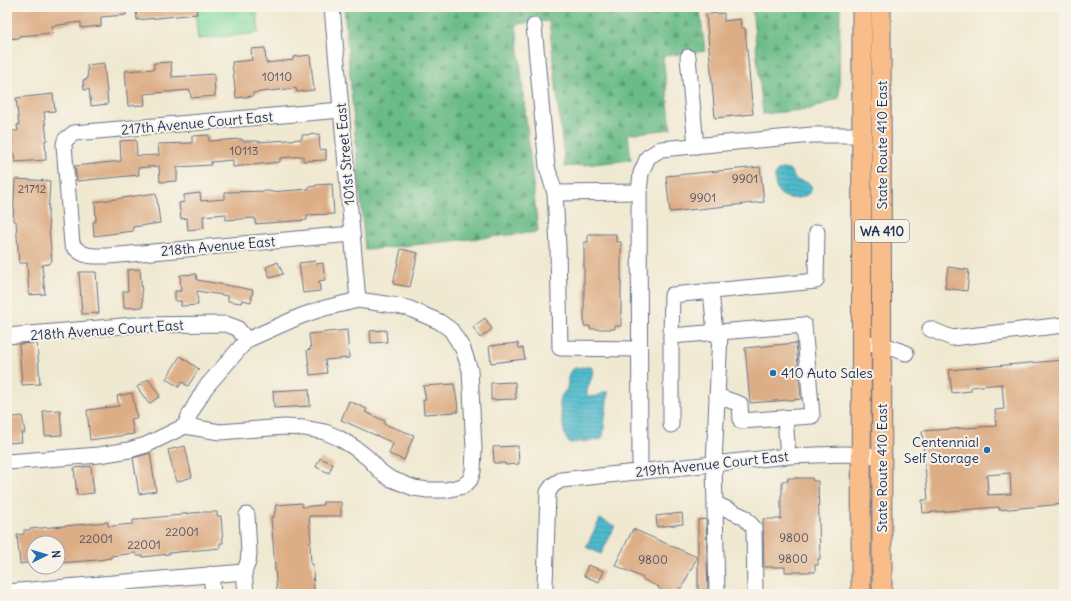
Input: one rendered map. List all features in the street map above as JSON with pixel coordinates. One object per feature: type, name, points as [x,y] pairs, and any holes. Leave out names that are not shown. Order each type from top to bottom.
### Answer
[{"type":"main road","name":"State Route 410 East","points":[[861,594],[862,7]]},
{"type":"main road","name":"State Route 410 East","points":[[881,7],[882,594]]},
{"type":"street","name":"101st Street East","points":[[332,7],[358,300]]},
{"type":"street","points":[[534,26],[547,167],[555,193],[560,348],[639,349]]},
{"type":"street","points":[[688,57],[696,146]]},
{"type":"street","name":"217th Avenue Court East","points":[[84,254],[76,251],[72,244],[64,150],[65,140],[74,133],[341,110]]},
{"type":"street","points":[[640,472],[639,192],[641,173],[648,157],[661,149],[812,136],[862,135]]},
{"type":"street","points":[[555,193],[639,192]]},
{"type":"street","points":[[671,425],[672,295],[816,281],[817,232]]},
{"type":"street","name":"218th Avenue East","points":[[84,254],[108,256],[352,234]]},
{"type":"street","points":[[711,291],[717,333],[717,396],[714,464],[717,594]]},
{"type":"street","points":[[7,462],[99,455],[129,450],[185,426],[220,432],[284,427],[304,428],[325,432],[339,438],[368,458],[389,478],[414,488],[446,490],[463,486],[470,480],[473,471],[473,429],[470,370],[463,349],[451,330],[440,322],[408,308],[358,300],[321,309],[289,321],[247,340],[205,388],[185,426]]},
{"type":"street","name":"218th Avenue Court East","points":[[7,336],[134,325],[226,324],[237,328],[247,340]]},
{"type":"street","points":[[671,336],[804,325],[812,416],[741,421],[740,404],[717,396]]},
{"type":"street","points":[[930,330],[952,338],[1064,325]]},
{"type":"street","points":[[862,343],[882,344],[906,353]]},
{"type":"street","points":[[785,418],[788,456]]},
{"type":"street","name":"219th Avenue Court East","points":[[545,594],[548,492],[553,485],[561,480],[788,456],[862,454],[882,456]]},
{"type":"street","points":[[716,504],[744,517],[754,528],[755,594]]},
{"type":"street","points":[[246,594],[244,572],[248,562],[249,553],[247,515]]},
{"type":"street","points":[[7,592],[71,590],[211,574],[244,572]]},
{"type":"street","points":[[211,574],[213,594]]},
{"type":"green space","points":[[195,7],[256,7],[259,33],[198,39]]},
{"type":"green space","points":[[344,7],[729,7],[700,10],[705,51],[663,56],[671,129],[628,134],[631,160],[565,167],[549,21],[516,24],[538,232],[365,250]]},
{"type":"green space","points":[[752,7],[840,7],[839,98],[810,109],[763,114]]},
{"type":"water","points":[[781,169],[790,170],[796,179],[810,184],[811,190],[808,194],[802,197],[788,198],[781,194],[777,188],[775,176]]},
{"type":"water","points":[[591,367],[593,373],[587,396],[596,396],[604,392],[608,392],[603,436],[601,439],[597,440],[569,443],[565,436],[559,401],[567,388],[568,378],[571,371],[576,368]]},
{"type":"water","points":[[600,519],[615,526],[601,554],[586,547]]},
{"type":"building","points":[[125,7],[126,15],[101,17],[101,26],[81,28],[81,22],[52,26],[53,33],[19,36],[19,38],[7,39],[7,8]]},
{"type":"building","points":[[136,7],[196,7],[197,14],[137,20]]},
{"type":"building","points":[[724,13],[724,21],[740,19],[741,28],[745,28],[753,114],[715,118],[706,14]]},
{"type":"building","points":[[265,48],[266,63],[293,60],[293,57],[310,55],[314,90],[297,92],[296,88],[253,93],[253,96],[236,98],[232,62],[252,60],[251,49]]},
{"type":"building","points":[[171,62],[172,77],[214,74],[215,96],[191,98],[190,90],[144,94],[145,105],[128,106],[125,71],[154,69],[154,63]]},
{"type":"building","points":[[104,63],[108,104],[91,106],[89,89],[84,90],[83,80],[88,79],[87,65]]},
{"type":"building","points":[[53,94],[55,111],[44,112],[47,140],[45,140],[46,160],[15,162],[11,131],[18,131],[17,125],[19,125],[16,98]]},
{"type":"building","points":[[319,134],[320,150],[326,149],[326,160],[303,161],[303,156],[280,158],[280,162],[233,167],[233,160],[211,162],[211,165],[177,167],[177,181],[160,182],[159,166],[138,168],[139,175],[77,181],[75,166],[121,161],[120,141],[136,140],[137,156],[159,155],[158,144],[192,143],[192,136],[209,135],[209,141],[242,139],[242,141],[258,142],[302,139],[302,135]]},
{"type":"building","points":[[760,167],[764,202],[670,212],[666,176]]},
{"type":"building","points":[[15,179],[50,181],[48,216],[52,261],[48,264],[42,265],[45,294],[29,295],[27,263],[19,263],[16,221],[13,221]]},
{"type":"building","points":[[332,184],[334,214],[307,215],[307,220],[255,224],[255,218],[226,220],[226,214],[203,216],[204,228],[188,230],[187,218],[181,219],[179,203],[184,202],[184,195],[200,193],[201,201],[225,199],[225,192],[270,192],[309,189],[309,187],[316,185]]},
{"type":"building","points":[[156,193],[160,223],[133,227],[133,231],[94,236],[93,222],[96,221],[95,202]]},
{"type":"building","points":[[588,234],[616,234],[616,242],[621,242],[621,326],[615,326],[615,329],[590,329],[590,326],[584,326],[584,242],[588,242]]},
{"type":"building","points":[[401,249],[418,253],[410,287],[393,284]]},
{"type":"building","points":[[315,261],[316,264],[323,263],[325,280],[319,281],[320,291],[303,293],[299,263]]},
{"type":"building","points":[[278,262],[283,274],[270,278],[266,267]]},
{"type":"building","points":[[948,267],[969,270],[967,291],[945,288]]},
{"type":"building","points":[[140,269],[143,307],[124,308],[123,291],[128,291],[127,270]]},
{"type":"building","points":[[79,272],[96,272],[99,313],[82,314]]},
{"type":"building","points":[[196,274],[197,280],[253,290],[251,302],[242,300],[241,303],[228,301],[228,296],[197,291],[198,305],[181,306],[181,301],[175,301],[175,291],[181,291],[180,275]]},
{"type":"building","points":[[485,318],[492,329],[480,338],[473,327]]},
{"type":"building","points":[[347,330],[349,358],[325,360],[327,373],[310,375],[307,350],[311,349],[309,334]]},
{"type":"building","points":[[386,330],[387,342],[371,343],[370,331]]},
{"type":"building","points":[[37,343],[40,384],[22,385],[19,344]]},
{"type":"building","points":[[518,343],[519,348],[523,348],[525,359],[491,363],[489,346]]},
{"type":"building","name":"410 Auto Sales","points":[[796,343],[801,399],[750,403],[745,348]]},
{"type":"building","points":[[180,356],[199,369],[188,386],[182,382],[179,387],[166,379]]},
{"type":"building","name":"Centennial Self Storage","points":[[1064,360],[1064,504],[999,510],[999,507],[923,513],[922,500],[928,500],[922,431],[996,426],[995,410],[1004,409],[1002,384],[971,387],[971,391],[952,393],[949,370]],"holes":[[[1010,473],[1011,494],[988,495],[987,475]]]},
{"type":"building","points":[[148,379],[160,396],[149,404],[137,387]]},
{"type":"building","points":[[515,382],[516,399],[491,400],[491,383]]},
{"type":"building","points":[[454,384],[458,412],[424,414],[423,400],[426,400],[423,386]]},
{"type":"building","points":[[309,389],[310,406],[274,408],[273,391]]},
{"type":"building","points":[[132,393],[137,418],[131,419],[134,434],[90,440],[87,410],[119,406],[117,396]]},
{"type":"building","points":[[349,401],[367,409],[365,412],[385,421],[384,424],[414,435],[404,460],[389,454],[393,443],[341,420]]},
{"type":"building","points":[[60,410],[62,435],[45,436],[43,411]]},
{"type":"building","points":[[22,416],[25,433],[21,433],[22,442],[7,443],[7,418]]},
{"type":"building","points":[[185,446],[192,477],[176,482],[168,450]]},
{"type":"building","points":[[518,446],[519,464],[505,465],[505,463],[494,463],[493,447]]},
{"type":"building","points":[[150,453],[156,491],[139,494],[133,458]]},
{"type":"building","points":[[320,458],[333,464],[329,473],[316,467]]},
{"type":"building","points":[[91,466],[94,493],[77,495],[74,468]]},
{"type":"building","points":[[788,478],[812,478],[813,481],[818,481],[820,559],[818,559],[818,565],[815,565],[815,572],[785,572],[785,567],[764,567],[763,519],[781,519],[782,481],[788,481]]},
{"type":"building","points":[[323,502],[341,502],[341,516],[309,516],[311,565],[313,564],[314,591],[311,591],[311,594],[277,594],[271,517],[274,517],[276,505],[302,503],[302,507],[323,505]]},
{"type":"building","points":[[217,512],[217,516],[221,516],[223,543],[220,543],[220,548],[143,557],[137,556],[136,553],[111,556],[111,558],[98,560],[66,562],[66,535],[26,535],[26,563],[20,564],[17,535],[24,534],[24,530],[108,522],[108,526],[133,524],[133,520],[182,514]]},
{"type":"building","points":[[682,513],[683,524],[657,527],[656,516]]},
{"type":"building","points":[[706,519],[708,594],[698,594],[698,520]]},
{"type":"building","points":[[633,529],[697,557],[682,588],[680,587],[677,594],[671,591],[670,594],[642,579],[643,578],[615,565]]},
{"type":"building","points":[[588,565],[604,571],[599,582],[584,576]]},
{"type":"place","name":"410 Auto Sales","points":[[773,373]]},
{"type":"place","name":"Centennial Self Storage","points":[[987,450]]}]
